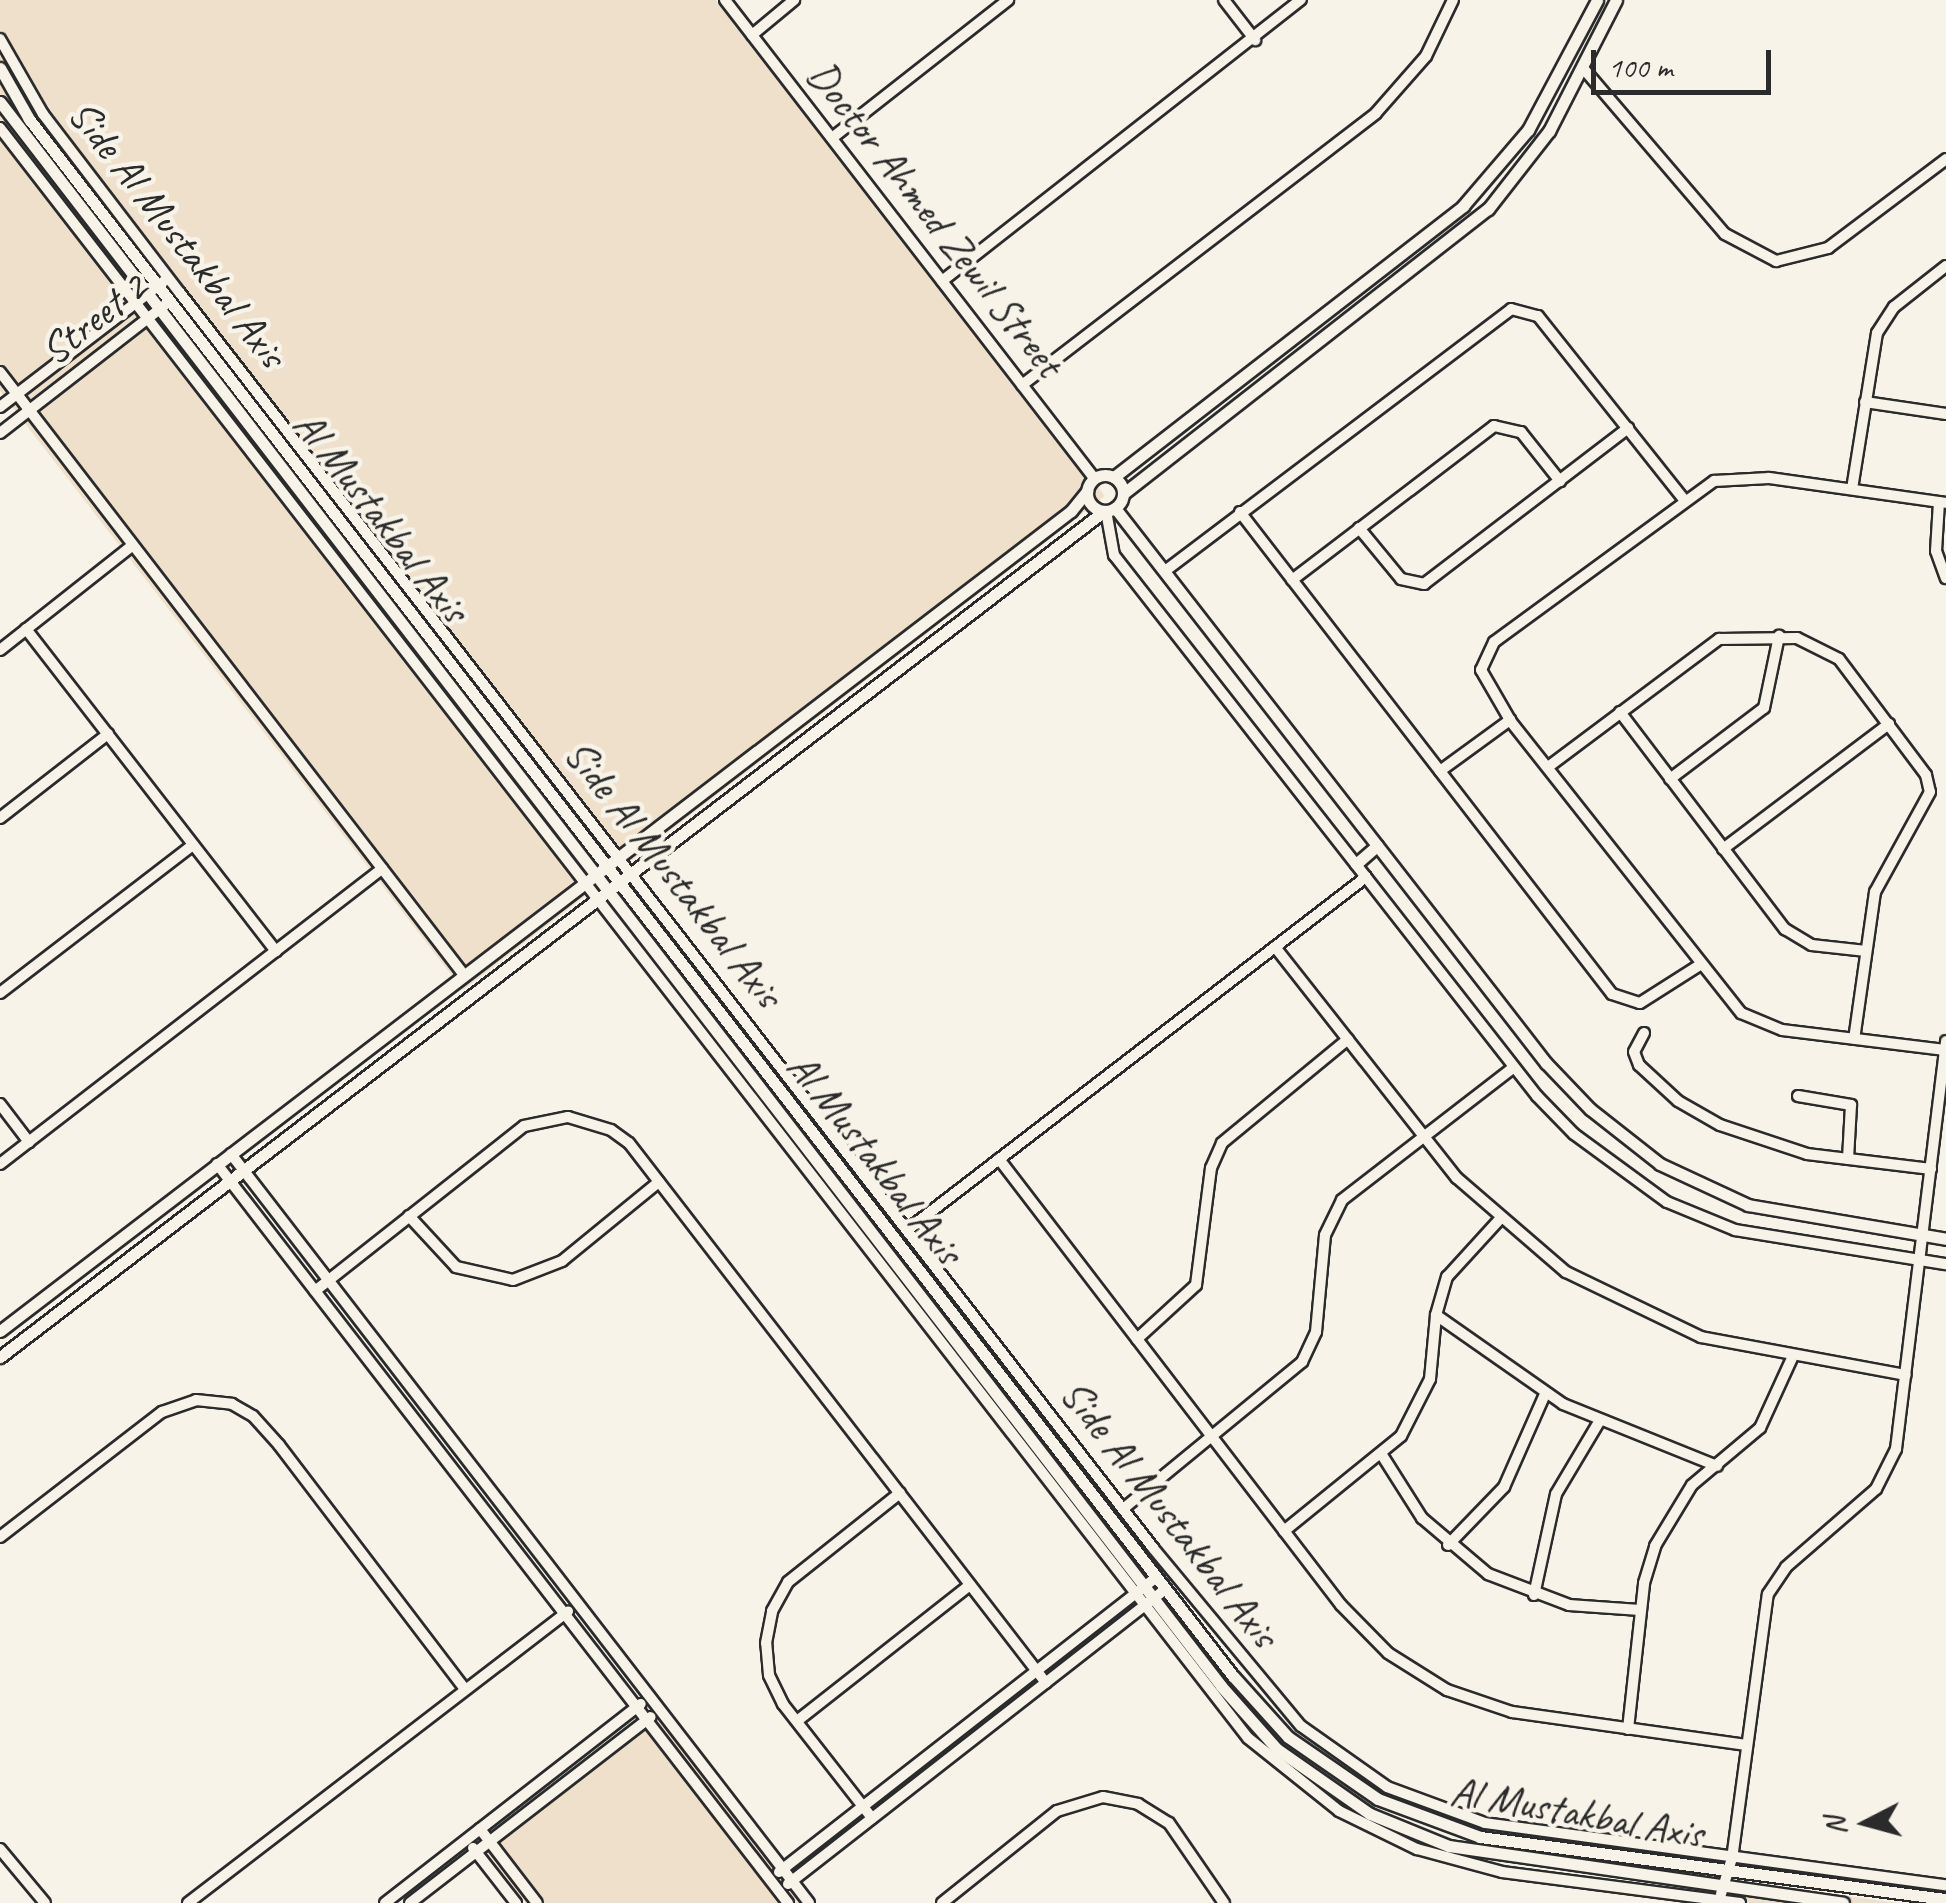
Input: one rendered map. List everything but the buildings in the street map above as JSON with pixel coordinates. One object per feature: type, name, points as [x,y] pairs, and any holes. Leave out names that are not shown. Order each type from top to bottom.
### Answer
[{"type":"street","name":"Doctor Ahmed Zewil Street","points":[[725,0],[1094,478]]},
{"type":"street","points":[[752,36],[794,0]]},
{"type":"street","points":[[832,138],[1008,0]]},
{"type":"street","points":[[1224,0],[1255,40]]},
{"type":"street","points":[[942,281],[1255,40],[1301,0]]},
{"type":"street","points":[[1022,385],[1376,113],[1426,56],[1453,0]]},
{"type":"street","points":[[0,1331],[972,587],[1087,492],[1094,478],[1114,476],[1463,206],[1528,130],[1597,0]]},
{"type":"street","points":[[0,1357],[982,601],[1108,510],[1124,493],[1488,209],[1536,151],[1616,0]]},
{"type":"street","name":"Side Al Mustakbal Axis","points":[[0,39],[43,114],[164,281]]},
{"type":"street","name":"Al Mustakbal Axis","points":[[0,68],[30,119],[176,296],[613,860],[620,882],[1269,1718],[1309,1754],[1378,1800],[1480,1837],[1941,1900]]},
{"type":"street","points":[[1583,68],[1725,234],[1776,262],[1828,248],[1946,159]]},
{"type":"street","name":"Al Mustakbal Axis","points":[[0,102],[152,315],[1148,1603],[1267,1739],[1370,1814],[1476,1853],[1720,1897],[1844,1903]]},
{"type":"street","name":"Side Al Mustakbal Axis","points":[[0,128],[141,299]]},
{"type":"street","points":[[1852,488],[1865,402],[1884,319],[1946,266]]},
{"type":"street","name":"Street 2","points":[[0,407],[164,281]]},
{"type":"street","name":"Street 2","points":[[0,433],[176,296]]},
{"type":"street","points":[[1165,572],[1512,309],[1538,316],[1683,498]]},
{"type":"street","points":[[0,372],[464,975]]},
{"type":"street","points":[[1865,402],[1946,414]]},
{"type":"street","points":[[1292,580],[1494,426],[1521,432],[1560,481]]},
{"type":"street","points":[[1359,528],[1401,580],[1424,584],[1628,428]]},
{"type":"street","points":[[1114,476],[1124,493]]},
{"type":"street","points":[[1945,1050],[1854,1039],[1753,1020],[1698,966],[1483,680],[1486,650],[1683,498],[1732,477],[1852,488],[1943,503],[1936,551],[1946,578]]},
{"type":"street","points":[[1087,492],[1091,504],[1108,510],[1165,572],[1546,1064],[1637,1148],[1748,1205],[1946,1239]]},
{"type":"street","points":[[1108,510],[1114,555],[1514,1066],[1574,1134],[1667,1202],[1778,1242],[1946,1264]]},
{"type":"street","points":[[1240,512],[1618,998],[1640,1003],[1698,966]]},
{"type":"street","points":[[0,650],[133,546]]},
{"type":"street","points":[[972,587],[982,601]]},
{"type":"street","points":[[26,629],[276,951]]},
{"type":"street","points":[[1548,768],[1719,639],[1778,636],[1808,642],[1839,659],[1926,775],[1930,792],[1882,872],[1854,1039]]},
{"type":"street","points":[[1670,779],[1764,708],[1778,636]]},
{"type":"street","points":[[1620,712],[1793,936],[1822,948],[1866,950]]},
{"type":"street","points":[[1440,771],[1510,720]]},
{"type":"street","points":[[1723,849],[1888,724]]},
{"type":"street","points":[[0,818],[108,734]]},
{"type":"street","points":[[0,993],[193,844]]},
{"type":"street","points":[[1356,864],[1377,846]]},
{"type":"street","name":"Side Al Mustakbal Axis","points":[[613,860],[632,873],[1153,1548],[1282,1708],[1332,1751],[1387,1786],[1485,1823],[1946,1885]]},
{"type":"street","points":[[0,1164],[382,869]]},
{"type":"street","points":[[907,1230],[1366,877]]},
{"type":"street","points":[[1276,947],[1424,1136],[1499,1220],[1566,1272],[1636,1311],[1700,1337],[1792,1358],[1906,1375]]},
{"type":"street","points":[[1644,1033],[1634,1052],[1639,1065],[1696,1112],[1774,1146],[1930,1169]]},
{"type":"street","points":[[1137,1339],[1196,1285],[1211,1168],[1222,1144],[1348,1039]]},
{"type":"street","points":[[1720,1897],[1724,1871],[1732,1859],[1770,1589],[1882,1481],[1896,1449],[1946,1041]]},
{"type":"street","points":[[1123,1509],[1295,1371],[1308,1352],[1318,1322],[1325,1234],[1336,1208],[1514,1066]]},
{"type":"street","points":[[1798,1096],[1851,1105],[1848,1159]]},
{"type":"street","points":[[0,1104],[29,1142]]},
{"type":"street","points":[[315,1291],[514,1132],[556,1117],[611,1130],[659,1182],[1046,1683]]},
{"type":"street","points":[[231,1154],[808,1903]]},
{"type":"street","points":[[999,1159],[1355,1622],[1426,1679],[1512,1712],[1747,1745]]},
{"type":"street","points":[[217,1164],[788,1903]]},
{"type":"street","points":[[409,1216],[456,1268],[513,1280],[562,1261],[659,1182]]},
{"type":"street","points":[[1284,1531],[1382,1455],[1425,1394],[1436,1315],[1454,1266],[1499,1220]]},
{"type":"street","points":[[1436,1315],[1545,1394],[1599,1422],[1717,1466]]},
{"type":"street","points":[[1628,1729],[1640,1610],[1662,1530],[1692,1485],[1769,1416],[1792,1358]]},
{"type":"street","points":[[1448,1545],[1504,1487],[1545,1394]]},
{"type":"street","points":[[0,1537],[162,1412],[196,1400],[232,1404],[262,1424],[466,1690]]},
{"type":"street","points":[[1534,1596],[1548,1513],[1599,1422]]},
{"type":"street","points":[[1382,1455],[1410,1504],[1448,1545],[1534,1596],[1586,1608],[1640,1610]]},
{"type":"street","points":[[872,1818],[778,1695],[767,1664],[767,1632],[776,1601],[788,1582],[900,1493]]},
{"type":"street","points":[[1142,1558],[1153,1548]]},
{"type":"street","points":[[770,1879],[1157,1577]]},
{"type":"street","points":[[797,1721],[970,1584]]},
{"type":"street","points":[[779,1891],[1166,1589]]},
{"type":"street","points":[[188,1903],[577,1603]]},
{"type":"street","points":[[384,1903],[650,1698]]},
{"type":"street","points":[[410,1903],[660,1710]]},
{"type":"street","points":[[942,1903],[957,1898],[1057,1811],[1103,1797],[1138,1804],[1169,1823],[1224,1903]]},
{"type":"street","points":[[480,1830],[536,1903]]},
{"type":"street","points":[[466,1839],[516,1903]]},
{"type":"street","points":[[0,1849],[45,1903]]},
{"type":"street","points":[[1732,1859],[1738,1872],[1736,1899]]},
{"type":"street","points":[[1890,1892],[1892,1878]]},
{"type":"shaded area","points":[[0,0],[716,0],[1105,496],[463,990],[0,391]]},
{"type":"shaded area","points":[[650,1709],[799,1903],[526,1903],[479,1842]]},
{"type":"shaded area","points":[[1728,1880],[1899,1903],[1725,1903]]}]
